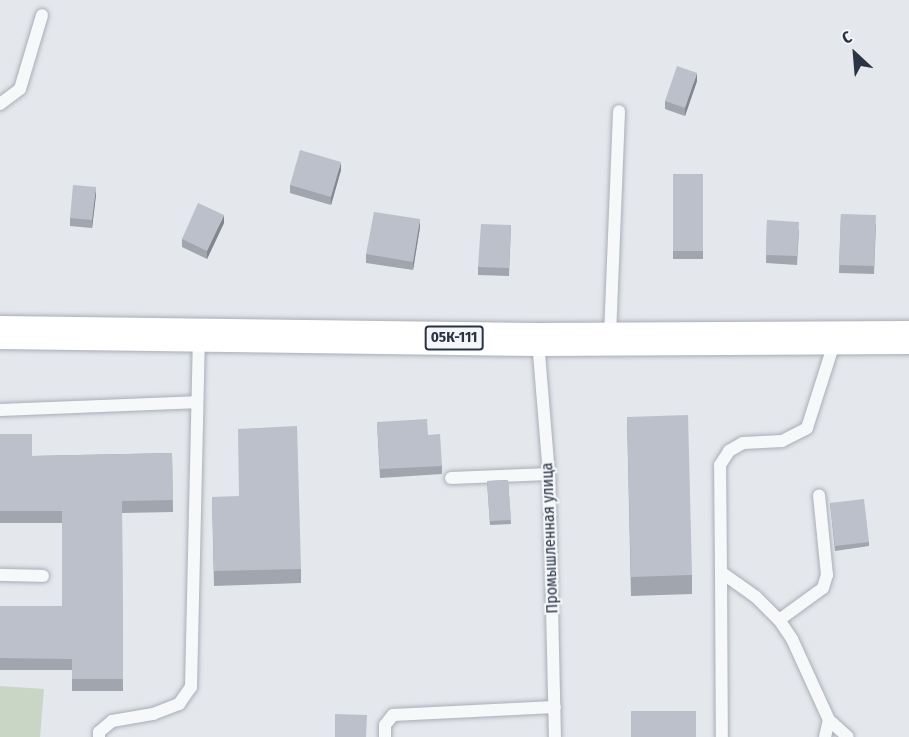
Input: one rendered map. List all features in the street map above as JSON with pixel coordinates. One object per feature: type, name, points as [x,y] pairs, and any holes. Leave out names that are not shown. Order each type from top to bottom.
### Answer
[{"type":"main road","name":"05К-111","points":[[0,332],[538,339],[909,337]]},
{"type":"lane","points":[[0,104],[20,89],[42,15]]},
{"type":"lane","points":[[610,338],[619,111]]},
{"type":"lane","points":[[99,737],[112,721],[153,714],[179,704],[191,687],[195,402],[199,334]]},
{"type":"lane","points":[[722,737],[720,465],[729,451],[743,443],[782,441],[807,428],[836,337]]},
{"type":"lane","name":"Промышленная улица","points":[[538,339],[549,474],[555,737]]},
{"type":"lane","points":[[0,410],[195,402]]},
{"type":"lane","points":[[451,478],[549,474]]},
{"type":"lane","points":[[779,620],[823,588],[827,575],[819,495]]},
{"type":"lane","points":[[721,572],[756,597],[779,620],[792,639],[828,720],[848,737]]},
{"type":"lane","points":[[0,575],[43,576]]},
{"type":"lane","points":[[385,737],[385,725],[393,715],[555,707]]},
{"type":"lane","points":[[825,737],[828,720]]},
{"type":"green space","points":[[0,686],[44,689],[40,737],[0,737]]},
{"type":"building","points":[[677,66],[697,73],[685,108],[665,101]]},
{"type":"building","points":[[300,150],[341,162],[331,197],[290,185]]},
{"type":"building","points":[[673,174],[703,174],[703,251],[673,251]]},
{"type":"building","points":[[73,185],[96,187],[92,220],[70,218]]},
{"type":"building","points":[[198,203],[224,215],[207,251],[182,239]]},
{"type":"building","points":[[374,212],[420,219],[413,262],[366,254]]},
{"type":"building","points":[[841,214],[876,215],[874,266],[839,265]]},
{"type":"building","points":[[767,220],[799,222],[797,256],[766,255]]},
{"type":"building","points":[[481,224],[511,225],[509,268],[478,267]]},
{"type":"building","points":[[688,415],[692,575],[631,577],[627,417]]},
{"type":"building","points":[[427,419],[428,435],[440,434],[442,466],[380,469],[377,422]]},
{"type":"building","points":[[297,426],[301,569],[214,571],[212,497],[239,496],[238,429]]},
{"type":"building","points":[[0,434],[32,434],[32,456],[172,453],[173,500],[122,501],[123,679],[72,679],[72,659],[0,658],[0,606],[62,606],[62,511],[0,511]]},
{"type":"building","points":[[508,480],[511,520],[490,521],[487,481]]},
{"type":"building","points":[[864,499],[869,542],[835,546],[830,503]]},
{"type":"building","points":[[631,711],[696,711],[696,737],[631,737]]},
{"type":"building","points":[[335,714],[367,715],[366,737],[335,737]]}]
